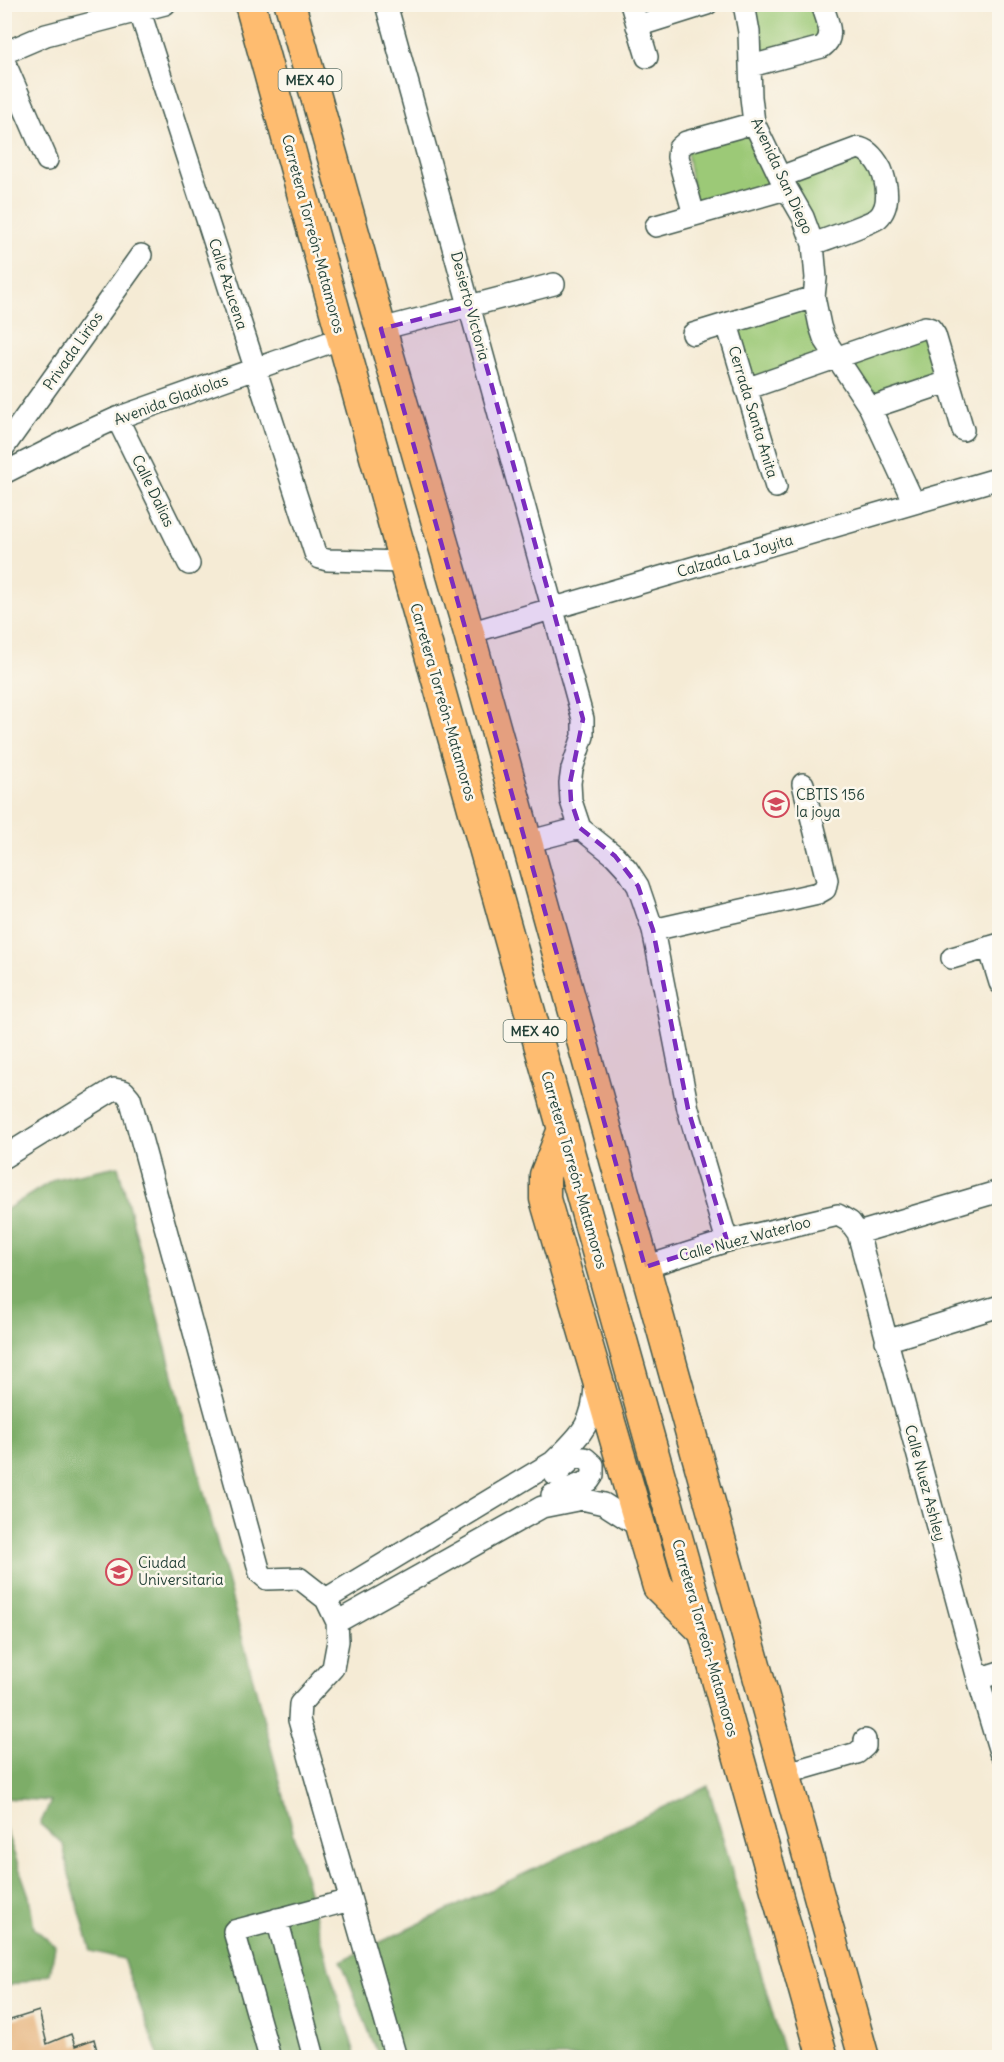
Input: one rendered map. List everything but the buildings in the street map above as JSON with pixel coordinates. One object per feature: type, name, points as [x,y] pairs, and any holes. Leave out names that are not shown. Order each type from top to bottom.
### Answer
[{"type":"highway","name":"Carretera Torreón-Matamoros","points":[[250,4],[823,2058]]},
{"type":"highway","name":"MEX 40","points":[[290,4],[469,633],[864,2058]]},
{"type":"highway","points":[[304,4],[356,191],[378,319]]},
{"type":"highway","points":[[344,346],[369,399],[441,616],[453,627],[469,633]]},
{"type":"highway","points":[[563,1129],[545,1175],[545,1198],[658,1587],[703,1631]]},
{"type":"highway","points":[[845,1991],[840,2018],[847,2058]]},
{"type":"street","points":[[4,53],[46,35],[165,4]]},
{"type":"street","name":"Desierto Victoria","points":[[386,4],[583,719],[583,736],[572,768],[570,783],[572,801],[580,828]]},
{"type":"street","points":[[631,4],[647,57]]},
{"type":"street","points":[[637,26],[707,4]]},
{"type":"street","name":"Avenida San Diego","points":[[744,4],[752,66],[751,98],[754,123],[783,183],[803,217],[813,244],[816,278],[814,297],[824,338],[870,408],[914,503]]},
{"type":"street","points":[[752,66],[822,48],[827,44],[830,34],[822,4]]},
{"type":"street","name":"Calle Azucena","points":[[140,12],[312,546],[318,556],[327,560],[404,562]]},
{"type":"street","points":[[4,61],[47,160]]},
{"type":"street","points":[[694,215],[678,157],[679,148],[686,142],[754,123]]},
{"type":"street","points":[[656,226],[783,183],[858,148],[867,151],[880,168],[885,181],[887,195],[885,209],[878,219],[813,244]]},
{"type":"street","name":"Privada Lirios","points":[[4,447],[141,255]]},
{"type":"street","points":[[378,319],[470,306],[554,284]]},
{"type":"street","points":[[693,334],[728,330],[814,297]]},
{"type":"street","points":[[746,389],[920,328],[929,328],[935,335],[963,430]]},
{"type":"street","name":"Cerrada Santa Anita","points":[[728,330],[776,487]]},
{"type":"street","name":"Avenida Gladiolas","points":[[4,473],[117,418],[256,369],[344,346]]},
{"type":"street","points":[[870,408],[948,382]]},
{"type":"street","name":"Calle Dalias","points":[[117,418],[189,564]]},
{"type":"street","name":"Calzada La Joyita","points":[[469,633],[999,478]]},
{"type":"street","points":[[653,930],[825,889],[827,880],[803,784]]},
{"type":"street","points":[[527,842],[580,828],[615,856],[638,886],[653,930],[688,1109],[727,1241]]},
{"type":"street","points":[[952,958],[994,945],[999,983]]},
{"type":"street","points":[[4,1157],[114,1089],[124,1091],[130,1098],[260,1573],[267,1579],[299,1578],[326,1599],[337,1622],[338,1641],[333,1668],[300,1704],[299,1720],[396,2058]]},
{"type":"street","name":"Calle Nuez Waterloo","points":[[645,1267],[727,1241],[838,1215],[852,1225],[999,1191]]},
{"type":"street","name":"Calle Nuez Ashley","points":[[852,1225],[999,1752]]},
{"type":"street","points":[[886,1341],[999,1309]]},
{"type":"street","points":[[326,1599],[553,1462],[582,1433],[594,1408],[596,1373]]},
{"type":"street","points":[[521,1481],[542,1481],[556,1475],[574,1458],[585,1458],[593,1465],[594,1475],[589,1480],[552,1495],[542,1507]]},
{"type":"street","points":[[337,1622],[542,1507],[582,1499],[604,1504],[640,1527]]},
{"type":"street","points":[[978,1679],[999,1672]]},
{"type":"street","points":[[784,1774],[858,1753],[865,1746],[866,1740]]},
{"type":"street","points":[[270,2058],[234,1931],[350,1900]]},
{"type":"street","points":[[277,1919],[314,2058]]},
{"type":"highlighted area","points":[[470,306],[583,719],[570,783],[571,801],[580,828],[615,856],[638,886],[653,930],[688,1109],[727,1241],[645,1267],[381,329]]},
{"type":"green space","points":[[750,4],[818,5],[828,35],[754,63]]},
{"type":"green space","points":[[753,126],[779,186],[696,211],[686,144]]},
{"type":"green space","points":[[856,150],[876,168],[883,207],[815,241],[784,178]]},
{"type":"green space","points":[[811,300],[833,357],[749,386],[730,325]]},
{"type":"green space","points":[[923,329],[946,379],[872,404],[843,359]]},
{"type":"green space","name":"Ciudad Universitaria","points":[[118,1166],[329,1968],[356,2057],[213,2058],[209,2052],[195,2057],[159,2057],[123,1959],[91,1951],[63,1844],[40,1824],[51,1801],[5,1798],[4,1211],[55,1179]]},
{"type":"green space","points":[[708,1786],[785,2057],[379,2057],[341,1961]]},
{"type":"green space","points":[[4,1825],[29,1896],[34,1928],[55,1946],[50,1974],[5,1987]]},
{"type":"place","name":"CBTIS 156 la joya","points":[[776,804]]},
{"type":"place","name":"Ciudad Universitaria","points":[[119,1572]]}]
